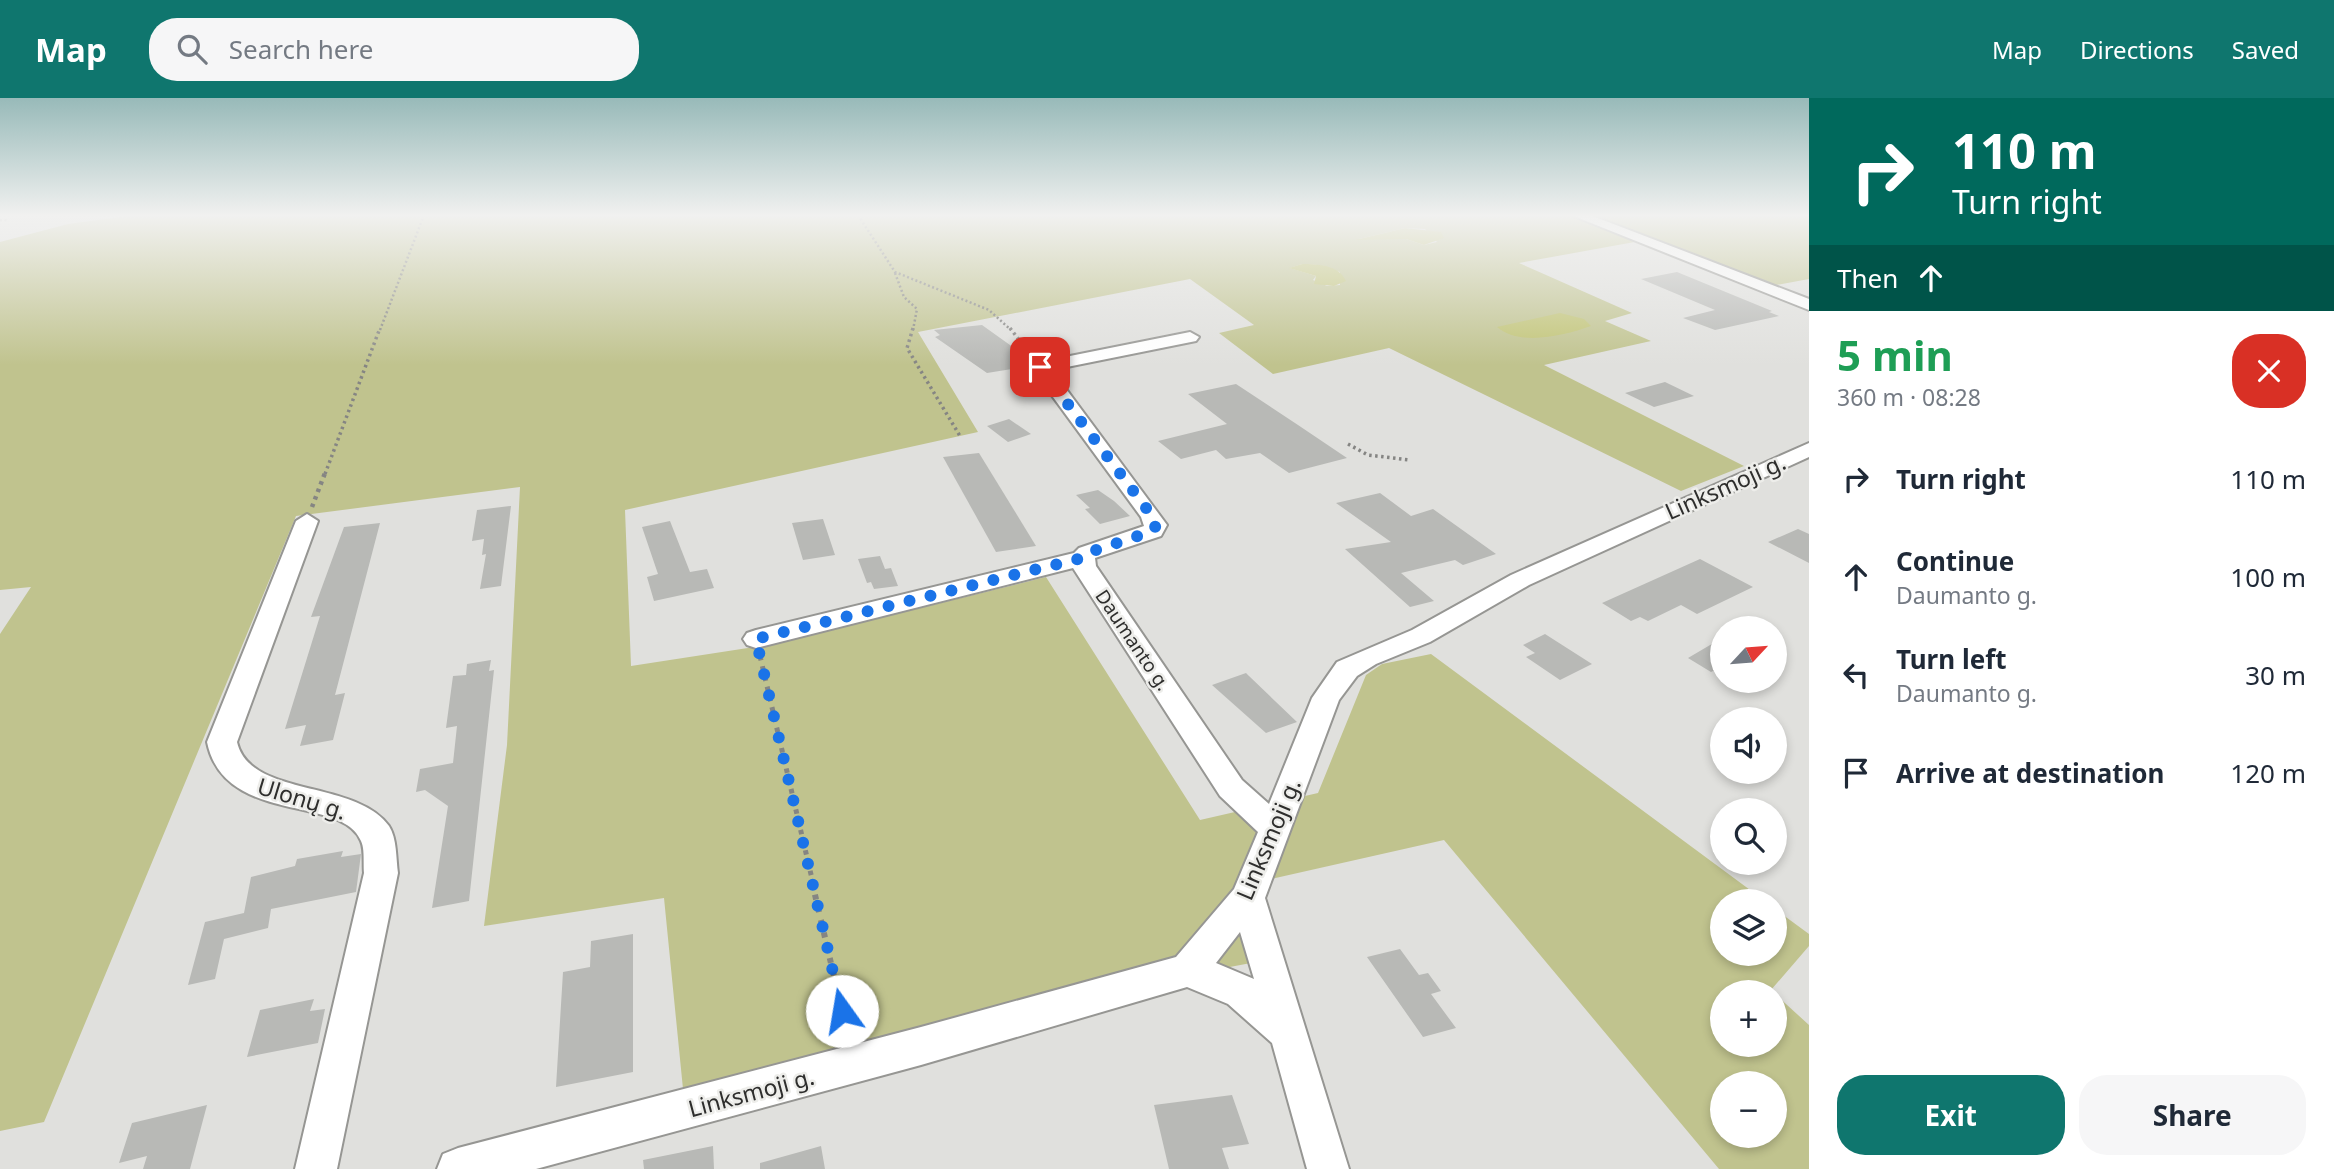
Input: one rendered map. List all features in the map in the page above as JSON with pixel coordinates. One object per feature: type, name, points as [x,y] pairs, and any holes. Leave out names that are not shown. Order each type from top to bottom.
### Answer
[{"type":"street","points":[[1706,265],[1809,305]]},
{"type":"street","points":[[756,639],[1082,558],[1087,553],[1153,531],[1156,525],[1152,516],[1040,367],[1190,337]]},
{"type":"street","name":"Linksmoji g.","points":[[458,1169],[855,1064],[1187,970],[1248,898],[1326,698],[1347,669],[1366,658],[1421,636],[1520,580],[1809,449]]},
{"type":"street","name":"Ulonų g.","points":[[307,521],[222,742],[226,761],[249,782],[356,814],[377,835],[381,873],[316,1169]]},
{"type":"street","name":"Daumanto g.","points":[[1082,558],[1084,566],[1231,788],[1275,827]]},
{"type":"street","points":[[1248,898],[1328,1169]]},
{"type":"street","points":[[1187,970],[1225,981],[1255,998],[1289,1035]]},
{"type":"path","points":[[307,521],[405,265]]},
{"type":"path","points":[[890,265],[904,297],[917,309],[918,323],[908,337],[907,348],[947,410],[960,436]]},
{"type":"path","points":[[895,272],[989,310],[1004,321],[1040,367]]},
{"type":"path","points":[[1348,444],[1368,455],[1410,460]]},
{"type":"path","points":[[756,639],[855,1064]]},
{"type":"shaded area","points":[[0,265],[1299,265],[1290,268],[1316,276],[1313,280],[1327,286],[1340,285],[1340,272],[1318,265],[1523,265],[1632,313],[1605,321],[1651,341],[1544,365],[1744,466],[1681,491],[1389,348],[1273,374],[1219,333],[1254,325],[1190,279],[918,332],[978,432],[625,510],[631,666],[774,644],[1046,577],[1200,820],[1318,793],[1366,675],[1382,664],[1431,654],[1710,860],[1710,875],[1730,875],[1749,889],[1710,889],[1710,966],[1787,966],[1787,918],[1809,934],[1809,946],[1780,980],[1710,980],[1710,1057],[1787,1057],[1787,1005],[1809,1025],[1809,1169],[1719,1169],[1444,840],[1236,887],[1251,963],[937,1022],[683,1089],[664,898],[484,926],[507,745],[520,487],[296,516],[44,1122],[0,1131],[0,634],[31,587],[0,590]]},
{"type":"shaded area","points":[[1321,265],[1338,272],[1346,281],[1334,286],[1314,284],[1316,276],[1289,268]]},
{"type":"shaded area","points":[[1715,265],[1809,265],[1809,279],[1771,286]]},
{"type":"shaded area","points":[[1560,313],[1584,319],[1591,326],[1556,336],[1530,338],[1518,337],[1497,327]]},
{"type":"building","points":[[1677,272],[1779,316],[1715,330],[1683,318],[1715,310],[1641,279]]},
{"type":"building","points":[[982,325],[1021,353],[1013,355],[1025,367],[987,373],[935,337],[940,335],[934,330]]},
{"type":"building","points":[[1665,382],[1694,396],[1654,407],[1625,393]]},
{"type":"building","points":[[1236,384],[1347,458],[1289,473],[1260,453],[1226,459],[1216,450],[1181,459],[1158,441],[1227,424],[1188,394]]},
{"type":"building","points":[[1009,419],[1031,434],[1008,442],[987,426]]},
{"type":"building","points":[[979,453],[1036,546],[996,552],[943,457]]},
{"type":"building","points":[[1098,490],[1130,516],[1100,524],[1085,509],[1090,508],[1076,495]]},
{"type":"building","points":[[1380,493],[1411,516],[1433,509],[1496,554],[1463,565],[1455,560],[1401,573],[1434,601],[1410,607],[1345,549],[1391,542],[1336,503]]},
{"type":"building","points":[[511,506],[501,586],[480,589],[486,554],[482,555],[484,539],[472,541],[477,510]]},
{"type":"building","points":[[823,519],[835,555],[803,560],[792,523]]},
{"type":"building","points":[[670,521],[690,572],[707,569],[714,588],[654,601],[647,577],[658,574],[642,527]]},
{"type":"building","points":[[380,523],[335,695],[345,693],[333,740],[300,746],[306,725],[285,729],[320,616],[311,617],[344,527]]},
{"type":"building","points":[[1798,529],[1809,534],[1809,563],[1768,542]]},
{"type":"building","points":[[880,556],[885,569],[891,568],[898,586],[874,589],[871,582],[867,583],[858,559]]},
{"type":"building","points":[[1700,559],[1753,587],[1697,614],[1681,605],[1648,621],[1640,617],[1631,621],[1602,603]]},
{"type":"building","points":[[1545,634],[1592,664],[1560,680],[1526,657],[1535,653],[1523,645]]},
{"type":"building","points":[[1710,645],[1710,671],[1688,658]]},
{"type":"building","points":[[491,660],[489,671],[494,670],[469,901],[432,908],[448,806],[425,790],[416,792],[420,769],[453,763],[457,726],[446,728],[453,676],[466,675],[467,664]]},
{"type":"building","points":[[1246,673],[1297,722],[1266,733],[1212,685]]},
{"type":"building","points":[[343,851],[341,857],[361,854],[356,892],[271,909],[268,928],[224,939],[215,979],[188,985],[205,922],[244,913],[251,877],[295,866],[297,859]]},
{"type":"building","points":[[633,934],[633,1072],[556,1087],[563,972],[590,967],[591,941]]},
{"type":"building","points":[[1400,949],[1419,975],[1428,973],[1441,991],[1431,994],[1456,1028],[1423,1037],[1367,957]]},
{"type":"building","points":[[314,999],[310,1011],[325,1009],[318,1043],[247,1057],[260,1010]]},
{"type":"building","points":[[1232,1095],[1249,1144],[1222,1148],[1229,1169],[1169,1169],[1154,1105]]},
{"type":"building","points":[[207,1105],[190,1169],[143,1169],[147,1156],[119,1163],[132,1123]]},
{"type":"building","points":[[713,1146],[714,1169],[644,1169],[643,1160]]},
{"type":"building","points":[[821,1146],[825,1169],[760,1169],[760,1163]]},
{"type":"route","points":[[842,1011],[756,639],[1082,558],[1087,553],[1153,531],[1156,525],[1152,516],[1040,367]]}]
